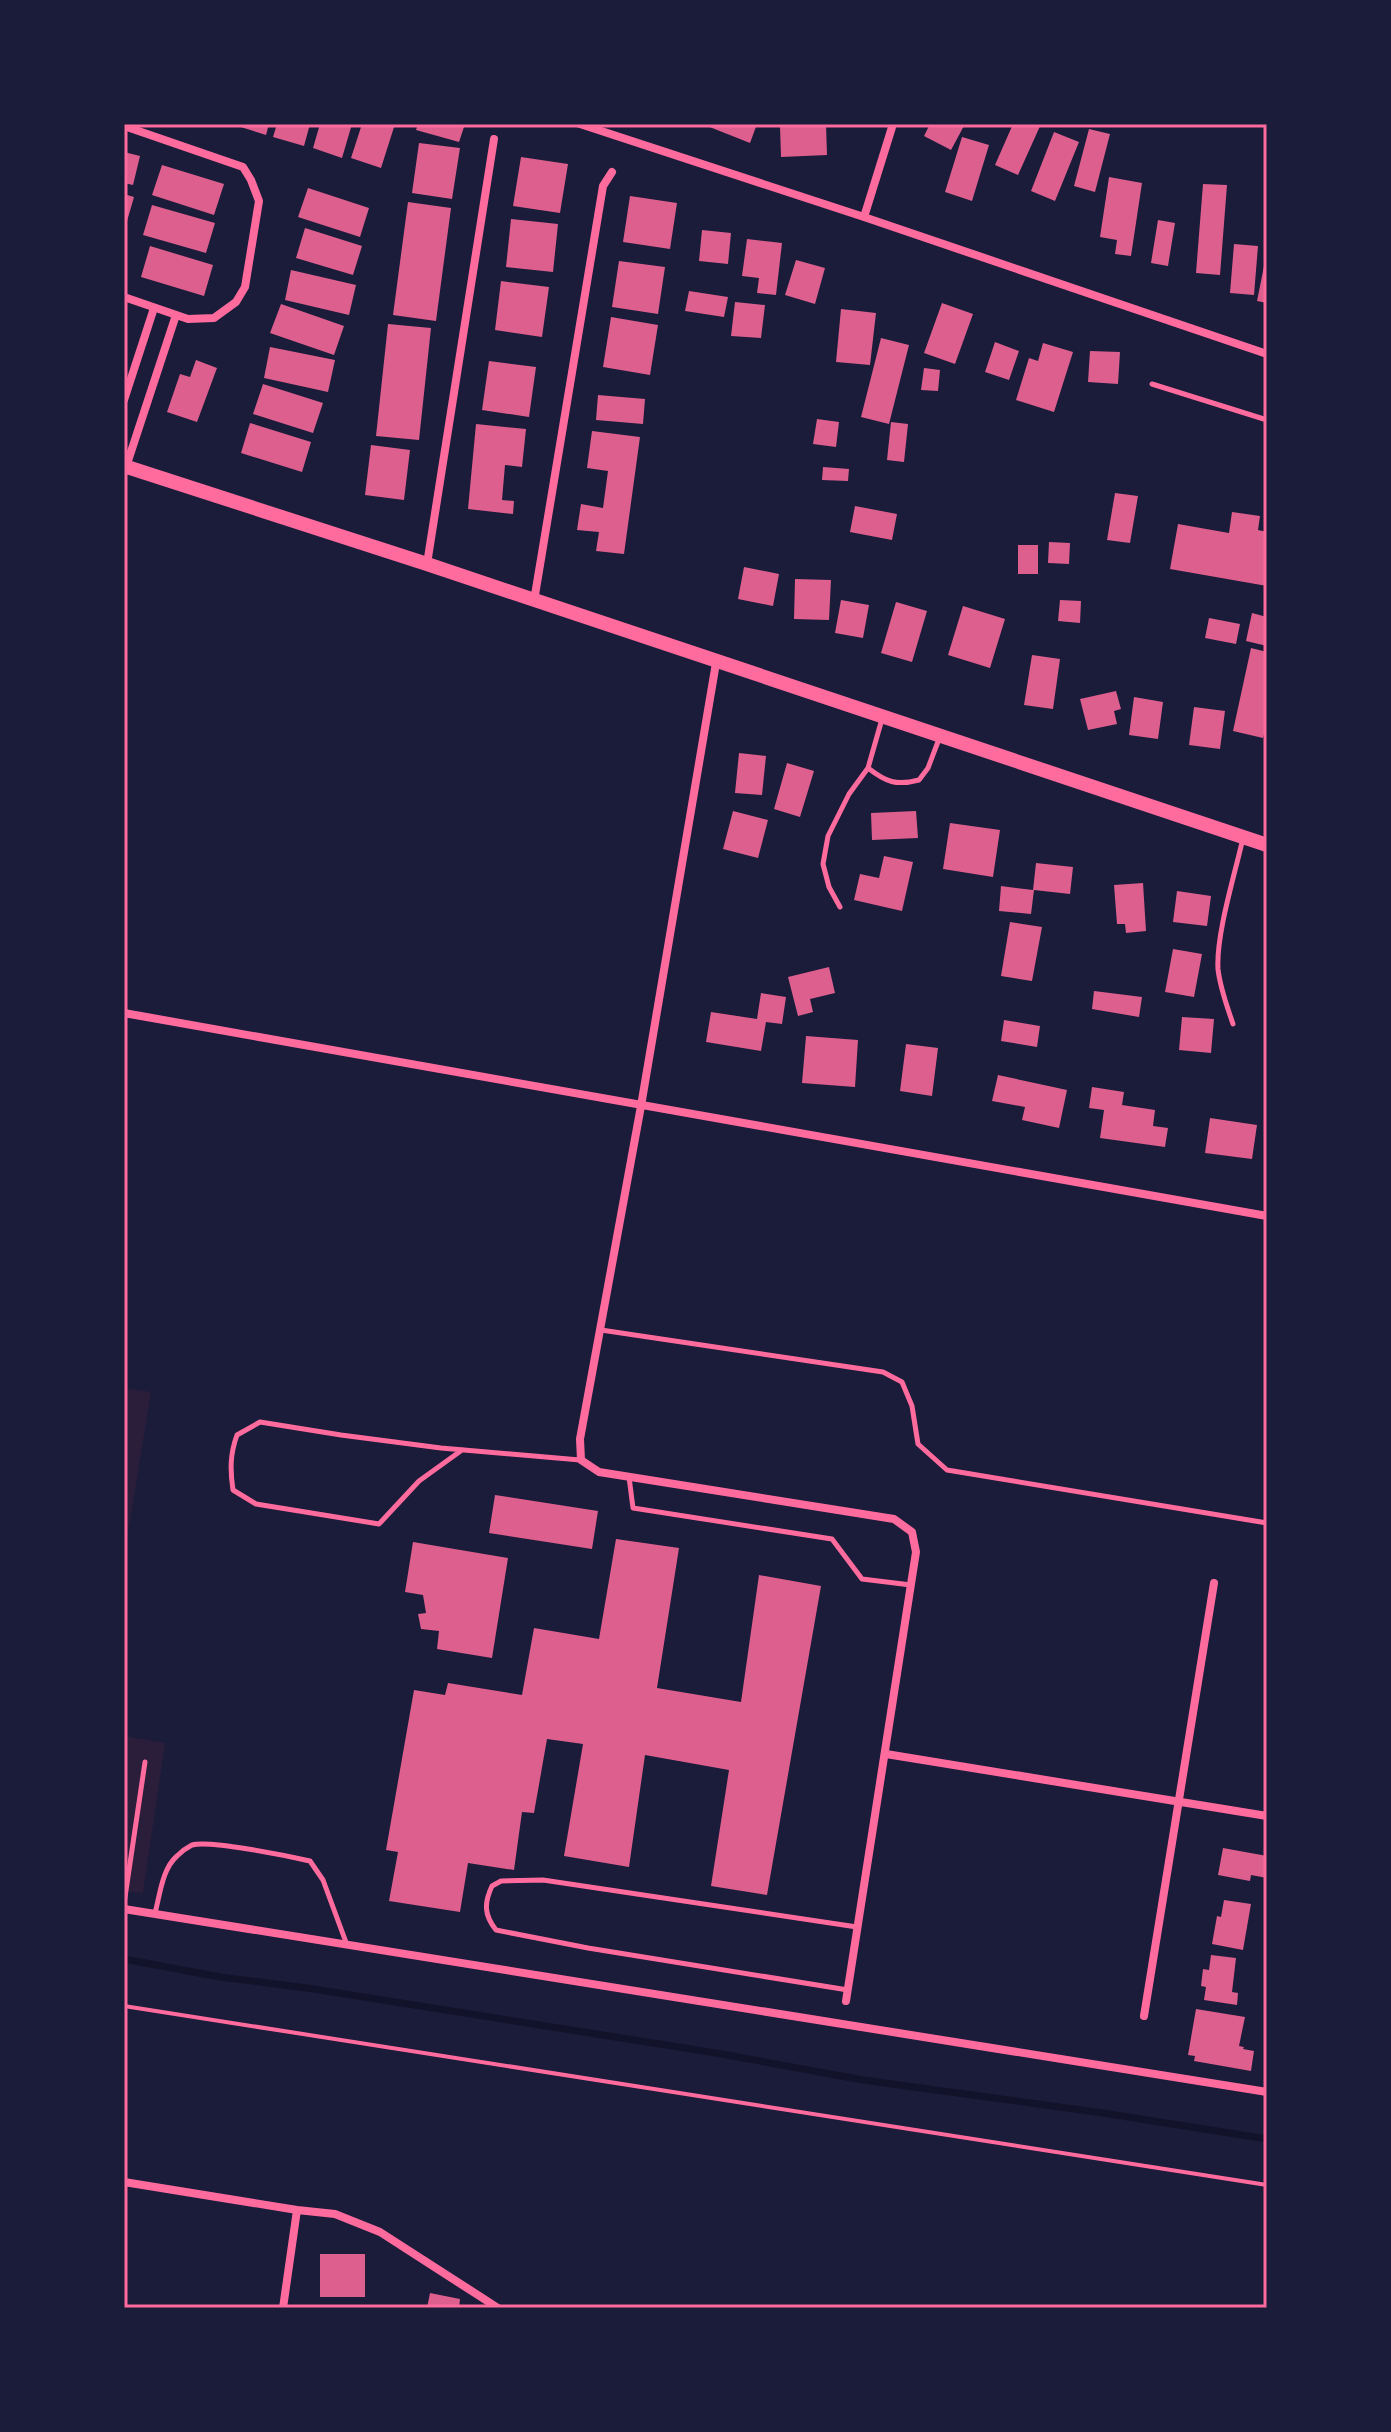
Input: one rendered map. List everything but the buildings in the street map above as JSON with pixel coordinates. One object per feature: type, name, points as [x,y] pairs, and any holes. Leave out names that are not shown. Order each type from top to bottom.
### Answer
[{"type":"main road","points":[[125,467],[427,564],[1267,845]]},
{"type":"street","points":[[580,124],[1267,354]]},
{"type":"street","points":[[864,217],[893,124]]},
{"type":"street","points":[[124,126],[243,167],[259,201],[245,287],[236,302],[214,318],[188,319],[124,297]]},
{"type":"street","points":[[427,564],[494,139]]},
{"type":"street","points":[[534,601],[603,186],[612,172]]},
{"type":"street","points":[[124,400],[154,308]]},
{"type":"street","points":[[125,467],[176,315]]},
{"type":"street","points":[[716,663],[641,1106],[580,1439],[581,1460],[599,1472],[894,1519],[912,1532],[916,1552],[846,2001]]},
{"type":"street","points":[[124,1013],[1267,1216]]},
{"type":"street","points":[[1144,2016],[1214,1583]]},
{"type":"street","points":[[886,1754],[1267,1816]]},
{"type":"street","points":[[124,1907],[1267,2092]]},
{"type":"street","points":[[124,2182],[335,2214],[380,2232],[498,2308]]},
{"type":"street","points":[[283,2308],[297,2210]]},
{"type":"lane","points":[[1152,384],[1267,420]]},
{"type":"lane","points":[[840,907],[829,887],[823,864],[828,836],[849,794],[868,768],[882,718]]},
{"type":"lane","points":[[868,768],[883,780],[895,784],[919,780],[928,768],[940,737]]},
{"type":"lane","points":[[1233,1024],[1218,967],[1221,935],[1243,837]]},
{"type":"lane","points":[[601,1330],[883,1372],[902,1382],[912,1406],[918,1444],[947,1470],[1267,1523]]},
{"type":"lane","points":[[462,1450],[419,1481],[379,1524],[256,1504],[233,1490],[230,1472],[231,1451],[237,1435],[260,1422],[462,1450],[581,1460]]},
{"type":"lane","points":[[629,1477],[633,1508],[832,1539],[862,1579],[911,1585]]},
{"type":"lane","points":[[124,1907],[145,1762]]},
{"type":"lane","points":[[155,1914],[166,1873],[175,1856],[193,1845],[288,1856],[310,1861],[323,1880],[347,1945]]},
{"type":"lane","points":[[848,1990],[496,1930],[485,1910],[487,1897],[492,1886],[501,1881],[543,1880],[858,1927]]},
{"type":"path","points":[[124,2006],[1267,2185]]},
{"type":"shaded area","points":[[124,1388],[151,1392],[124,1557]]},
{"type":"shaded area","points":[[124,1736],[165,1743],[143,1893],[124,1891]]},
{"type":"waterway","points":[[124,1959],[220,1977],[716,2053],[863,2080],[1267,2139]]}]
